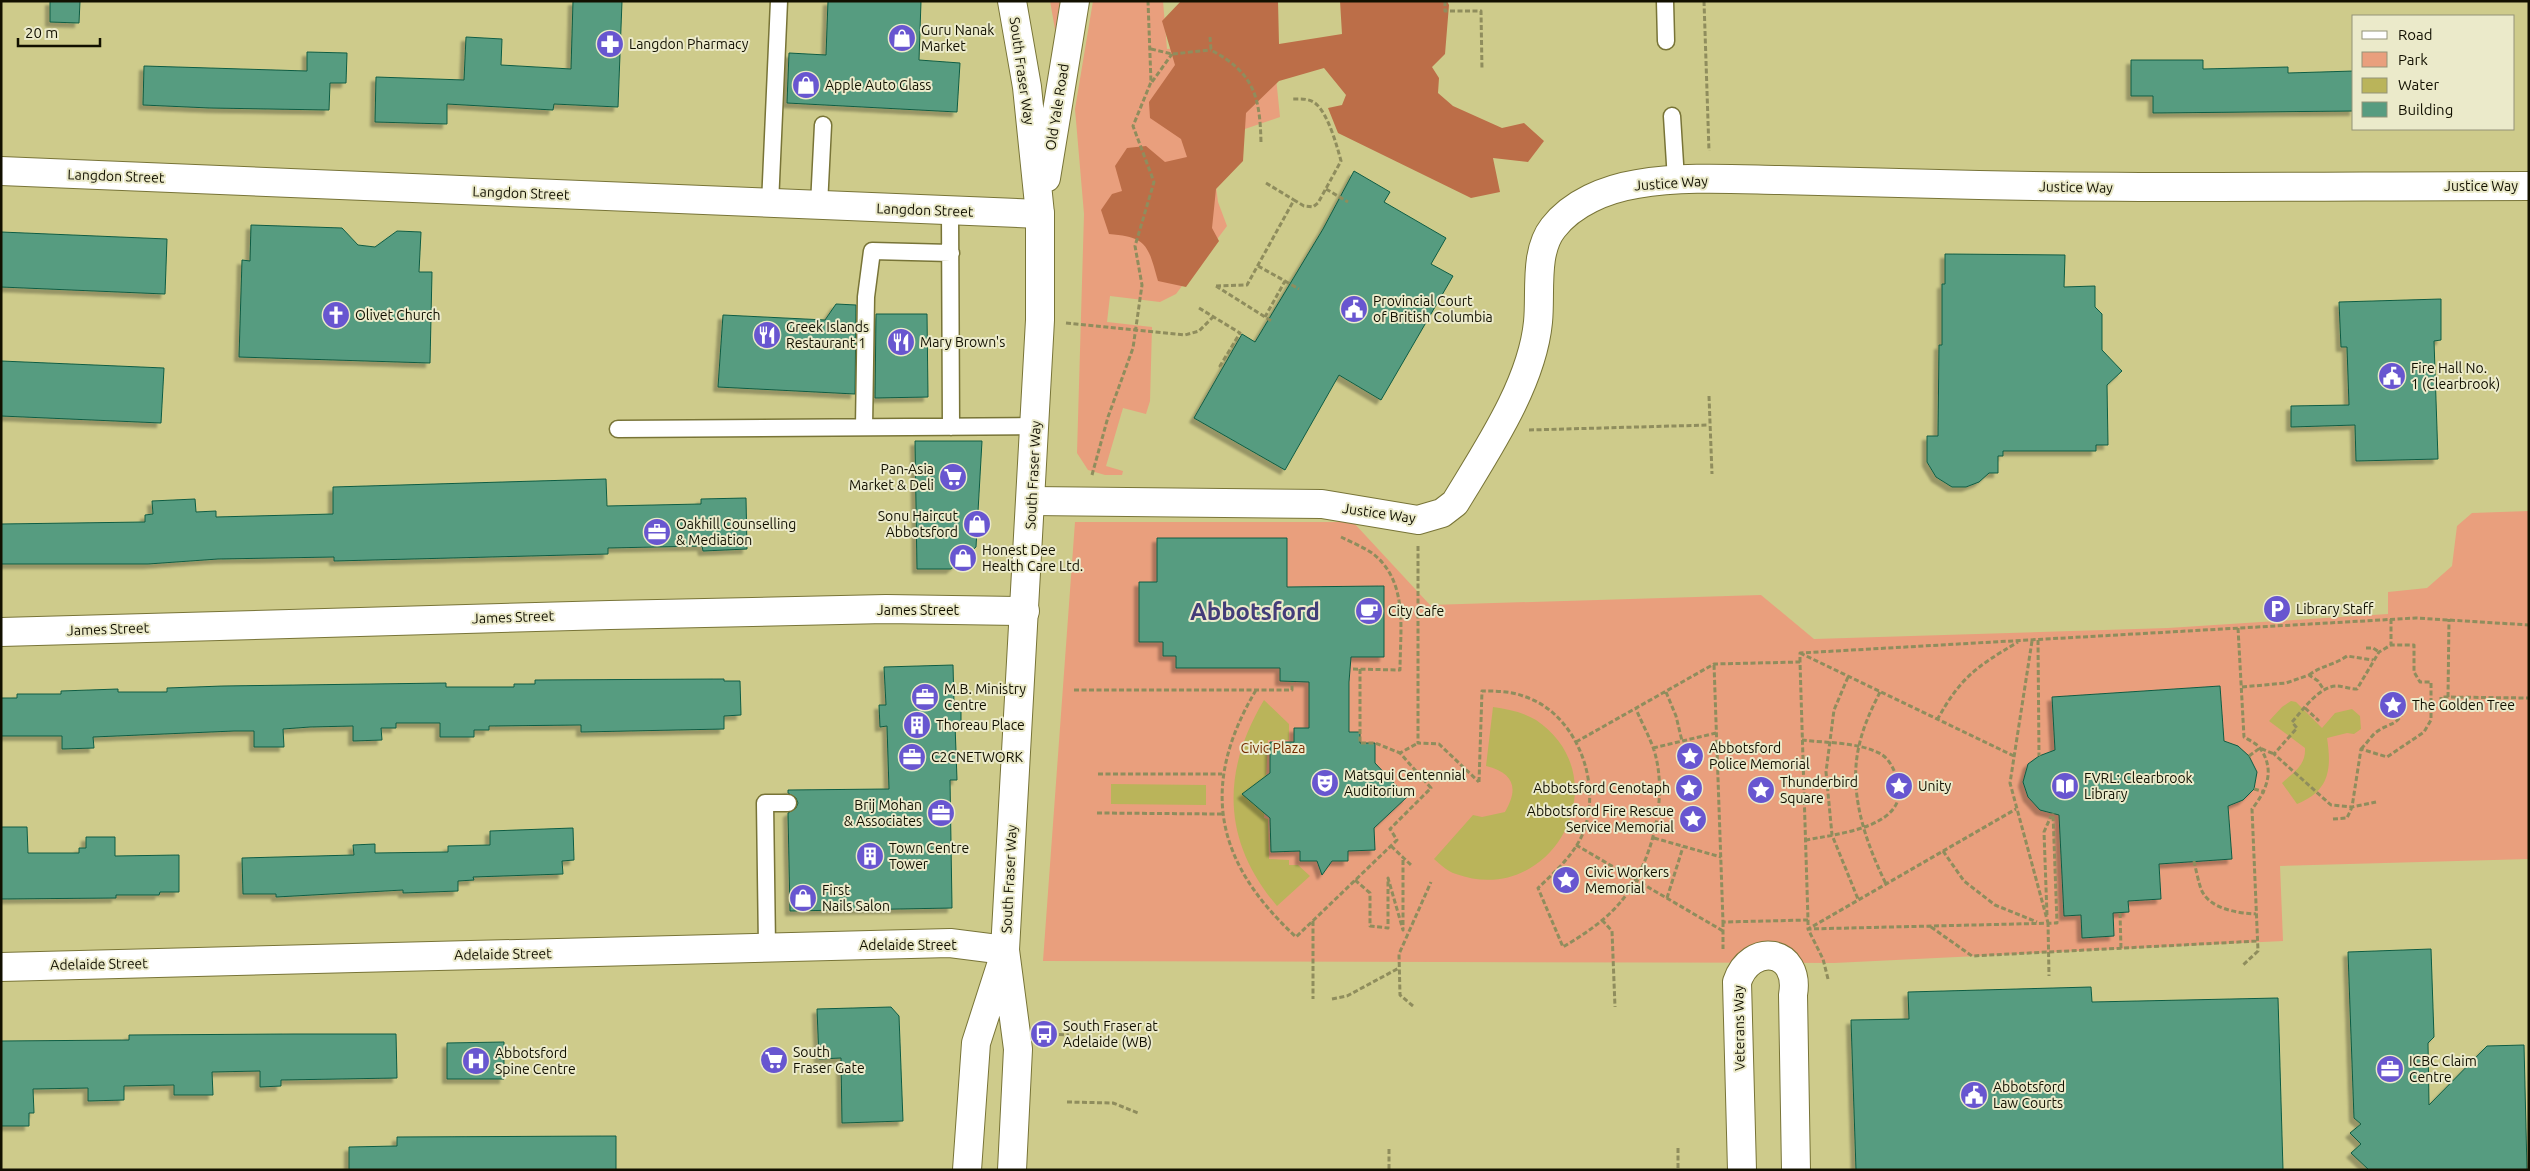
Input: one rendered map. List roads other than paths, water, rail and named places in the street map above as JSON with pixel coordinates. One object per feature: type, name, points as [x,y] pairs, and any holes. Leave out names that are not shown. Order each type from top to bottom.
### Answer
[{"type":"street","name":"South Fraser Way","points":[[1012,1],[1027,87],[1040,214],[1040,320],[1036,426],[1005,950],[1018,1049],[1012,1170]]},
{"type":"street","name":"Old Yale Road","points":[[1040,214],[1075,1]]},
{"type":"street","name":"Langdon Street","points":[[1,171],[1040,214]]},
{"type":"street","name":"Justice Way","points":[[1031,502],[1322,504],[1418,520],[1442,514],[1455,503],[1496,431],[1521,385],[1533,354],[1538,324],[1542,246],[1552,229],[1572,210],[1601,193],[1636,184],[1676,180],[1710,180],[2108,188],[2529,186]]},
{"type":"street","name":"James Street","points":[[1,632],[610,614],[886,609],[1025,611]]},
{"type":"street","name":"Adelaide Street","points":[[1,967],[950,943],[1005,950]]},
{"type":"street","name":"South Fraser Way","points":[[967,1170],[976,1043],[1005,950]]},
{"type":"street","name":"Veterans Way","points":[[1742,1170],[1737,982],[1741,969],[1750,960],[1763,956],[1774,956],[1784,960],[1792,968],[1796,980],[1793,995],[1796,1170]]},
{"type":"lane","points":[[770,204],[779,1]]},
{"type":"lane","points":[[1665,1],[1666,41]]},
{"type":"lane","points":[[1672,116],[1676,180]]},
{"type":"lane","points":[[819,205],[823,125]]},
{"type":"lane","points":[[950,210],[951,427]]},
{"type":"lane","points":[[864,427],[866,297],[872,251],[951,253]]},
{"type":"lane","points":[[618,429],[1036,426]]},
{"type":"lane","points":[[768,948],[765,803],[788,803]]},
{"type":"water","points":[[1264,700],[1289,724],[1289,740],[1268,740],[1264,818],[1268,819],[1269,859],[1289,860],[1289,865],[1298,865],[1310,876],[1277,906],[1259,881],[1246,857],[1237,831],[1234,806],[1235,780],[1240,753],[1250,727]]},
{"type":"water","points":[[2291,701],[2296,702],[2322,728],[2335,713],[2352,709],[2360,716],[2361,729],[2354,734],[2347,733],[2327,738],[2329,760],[2326,778],[2316,793],[2297,804],[2282,783],[2301,764],[2304,759],[2305,748],[2269,721],[2282,707]]},
{"type":"water","points":[[1493,707],[1515,711],[1531,717],[1561,745],[1573,773],[1574,803],[1564,832],[1546,856],[1521,873],[1491,880],[1453,873],[1434,859],[1473,815],[1482,817],[1505,812],[1512,796],[1513,789],[1508,777],[1486,766]]},
{"type":"water","points":[[1111,784],[1206,785],[1206,805],[1111,804]]},
{"type":"place","name":"Guru Nanak Market","points":[[902,38]]},
{"type":"place","name":"Langdon Pharmacy","points":[[610,44]]},
{"type":"place","name":"Apple Auto Glass","points":[[806,85]]},
{"type":"place","name":"Provincial Court of British Columbia","points":[[1354,309]]},
{"type":"place","name":"Olivet Church","points":[[336,315]]},
{"type":"place","name":"Greek Islands Restaurant 1","points":[[767,335]]},
{"type":"place","name":"Mary Brown's","points":[[901,342]]},
{"type":"place","name":"Fire Hall No. 1 (Clearbrook)","points":[[2392,376]]},
{"type":"place","name":"Pan-Asia Market & Deli","points":[[953,477]]},
{"type":"place","name":"Sonu Haircut Abbotsford","points":[[977,524]]},
{"type":"place","name":"Oakhill Counselling & Mediation","points":[[657,532]]},
{"type":"place","name":"Honest Dee Health Care Ltd.","points":[[963,558]]},
{"type":"place","name":"Library Staff","points":[[2277,609]]},
{"type":"place","name":"City Cafe","points":[[1369,611]]},
{"type":"place","name":"M.B. Ministry Centre","points":[[925,697]]},
{"type":"place","name":"The Golden Tree","points":[[2393,705]]},
{"type":"place","name":"Thoreau Place","points":[[917,725]]},
{"type":"place","name":"Abbotsford Police Memorial","points":[[1690,756]]},
{"type":"place","name":"C2CNETWORK","points":[[912,757]]},
{"type":"place","name":"Matsqui Centennial Auditorium","points":[[1325,783]]},
{"type":"place","name":"Unity","points":[[1899,786]]},
{"type":"place","name":"FVRL: Clearbrook Library","points":[[2065,786]]},
{"type":"place","name":"Abbotsford Cenotaph","points":[[1689,788]]},
{"type":"place","name":"Thunderbird Square","points":[[1761,790]]},
{"type":"place","name":"Brij Mohan & Associates","points":[[941,813]]},
{"type":"place","name":"Abbotsford Fire Rescue Service Memorial","points":[[1693,819]]},
{"type":"place","name":"Town Centre Tower","points":[[870,856]]},
{"type":"place","name":"Civic Workers Memorial","points":[[1566,880]]},
{"type":"place","name":"First Nails Salon","points":[[803,898]]},
{"type":"place","name":"South Fraser at Adelaide (WB)","points":[[1044,1034]]},
{"type":"place","name":"South Fraser Gate","points":[[774,1060]]},
{"type":"place","name":"Abbotsford Spine Centre","points":[[476,1061]]},
{"type":"place","name":"ICBC Claim Centre","points":[[2390,1069]]},
{"type":"place","name":"Abbotsford Law Courts","points":[[1974,1095]]},
{"type":"district","name":"Abbotsford","points":[[1255,611]]},
{"type":"park label","name":"Civic Plaza","points":[[1273,748]]}]
